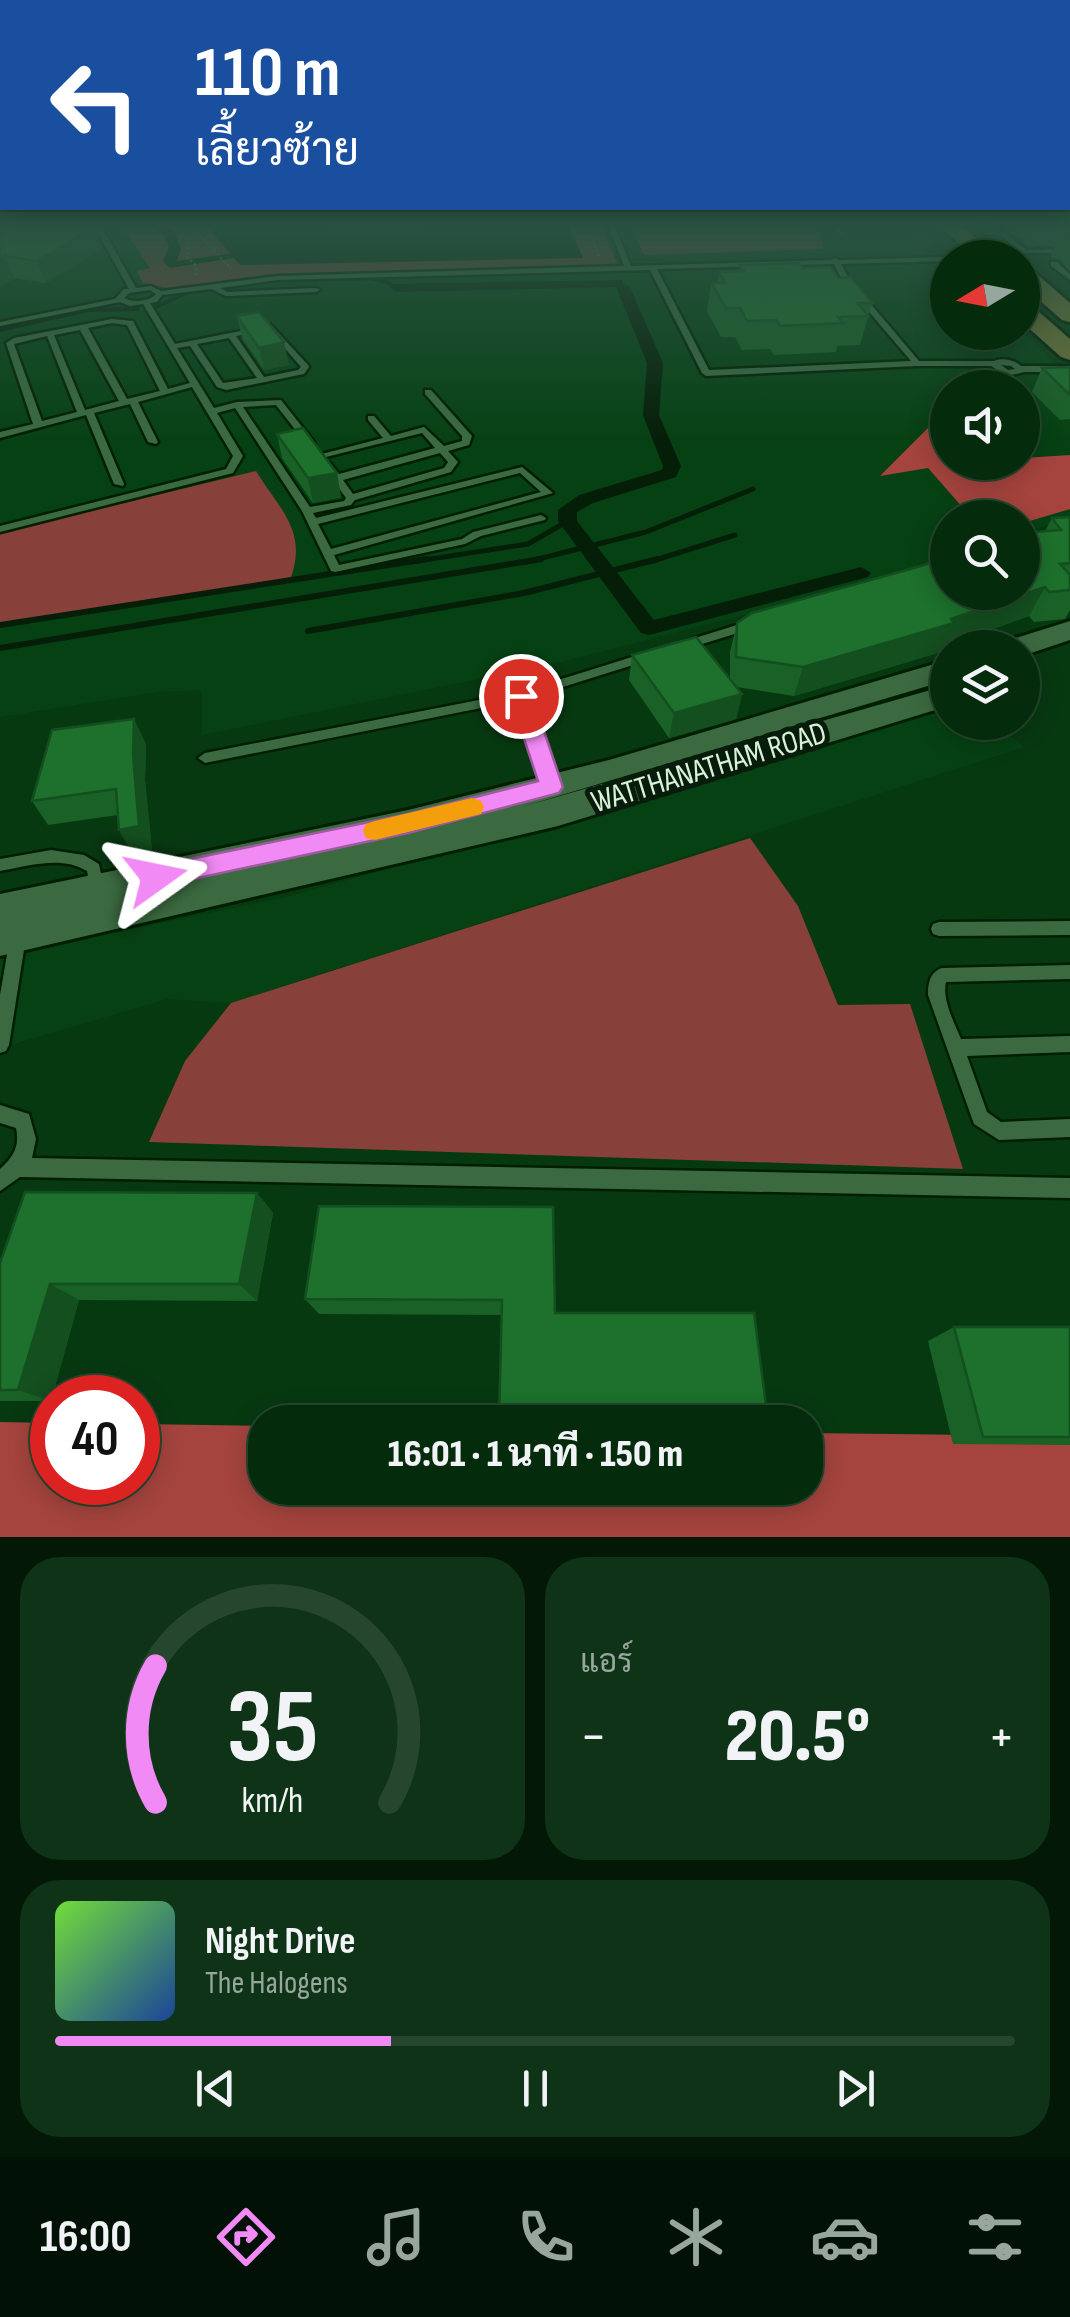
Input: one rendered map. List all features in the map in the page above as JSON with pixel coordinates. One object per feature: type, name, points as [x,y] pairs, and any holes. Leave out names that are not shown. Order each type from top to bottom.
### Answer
[{"type":"main road","points":[[1048,296],[1070,315]]},
{"type":"main road","points":[[1040,303],[1070,330]]},
{"type":"main road","points":[[1040,325],[1070,352]]},
{"type":"street","points":[[1040,640],[1070,630]]},
{"type":"street","points":[[1040,663],[1070,653]]},
{"type":"street","name":"WATTHANATHAM ROAD","points":[[555,800],[930,676]]},
{"type":"street","name":"WATTHANATHAM ROAD","points":[[6,929],[96,904],[555,800],[930,699]]},
{"type":"lane","points":[[120,300],[121,296]]},
{"type":"lane","points":[[0,324],[120,300],[146,303],[156,296]]},
{"type":"lane","points":[[667,296],[706,374],[917,363],[995,364],[996,369],[1008,373],[1021,369],[1070,369]]},
{"type":"lane","points":[[860,296],[917,363]]},
{"type":"lane","points":[[0,529],[230,471],[238,456],[146,303]]},
{"type":"lane","points":[[38,424],[10,344],[112,321],[130,323],[164,392]]},
{"type":"lane","points":[[83,327],[153,442]]},
{"type":"lane","points":[[172,347],[231,335],[276,329],[305,367],[301,372],[226,388],[192,343]]},
{"type":"lane","points":[[50,334],[119,484]]},
{"type":"lane","points":[[231,335],[263,381]]},
{"type":"lane","points":[[0,435],[195,384]]},
{"type":"lane","points":[[337,478],[468,439],[428,392]]},
{"type":"lane","points":[[214,411],[278,402],[351,498]]},
{"type":"lane","points":[[237,405],[310,517],[335,569],[465,542],[477,534],[541,518]]},
{"type":"lane","points":[[371,418],[389,438]]},
{"type":"lane","points":[[310,517],[351,498],[448,470],[453,462],[424,430],[321,457]]},
{"type":"lane","points":[[298,448],[311,444]]},
{"type":"lane","points":[[270,455],[284,452]]},
{"type":"lane","points":[[310,517],[522,470],[548,493],[327,553]]},
{"type":"lane","points":[[205,758],[521,696],[762,621]]},
{"type":"lane","points":[[521,696],[555,800]]},
{"type":"lane","points":[[0,865],[68,857],[94,868],[96,904]]},
{"type":"lane","points":[[939,929],[1070,928]]},
{"type":"lane","points":[[0,1045],[6,929]]},
{"type":"lane","points":[[1070,972],[942,975],[936,983],[936,995],[980,1118],[1000,1130],[1070,1128]]},
{"type":"lane","points":[[956,1048],[1070,1044]]},
{"type":"lane","points":[[0,1114],[14,1115],[27,1130],[28,1142],[17,1167],[0,1181]]},
{"type":"lane","points":[[17,1167],[1070,1188]]},
{"type":"shaded area","points":[[0,296],[930,296],[930,350],[1040,349],[1070,378],[1070,518],[1040,528],[1040,500],[930,500],[930,562],[853,587],[549,665],[202,735],[202,690],[157,692],[0,717]]},
{"type":"shaded area","points":[[930,426],[930,470],[880,476]]},
{"type":"shaded area","points":[[1070,455],[1070,509],[1040,518],[1040,500],[956,500],[939,480],[1040,480],[1040,457]]},
{"type":"shaded area","points":[[256,471],[283,511],[294,536],[296,550],[289,583],[0,627],[0,533]]},
{"type":"shaded area","points":[[930,704],[930,740],[1016,740],[1024,747],[231,1003],[167,999],[0,1048],[0,956],[287,897],[588,813]]},
{"type":"shaded area","points":[[750,838],[798,906],[838,1005],[910,1004],[963,1169],[149,1142],[185,1061],[231,1003]]},
{"type":"shaded area","points":[[0,1422],[30,1423],[30,1505],[160,1505],[160,1424],[248,1426],[248,1505],[823,1505],[823,1433],[1070,1436],[1070,1537],[0,1537]]},
{"type":"building","points":[[719,296],[866,296],[872,303],[858,303],[868,316],[838,317],[843,323],[780,326],[776,320],[747,321],[740,308],[726,308]]},
{"type":"building","points":[[259,312],[284,342],[259,348],[237,316]]},
{"type":"building","points":[[1070,367],[1070,395],[1042,368]]},
{"type":"building","points":[[303,428],[337,473],[308,478],[277,434]]},
{"type":"building","points":[[1070,517],[1070,563],[1060,564],[1070,575],[1070,590],[1040,589],[1040,532],[1061,530],[1052,518]]},
{"type":"building","points":[[930,563],[930,610],[977,610],[951,619],[954,623],[803,667],[736,657],[737,623],[752,613]]},
{"type":"building","points":[[696,637],[742,694],[674,713],[632,655]]},
{"type":"building","points":[[134,719],[139,826],[119,830],[116,789],[32,801],[52,730]]},
{"type":"building","points":[[25,1192],[257,1193],[239,1284],[50,1284],[18,1390],[0,1390],[0,1263]]},
{"type":"building","points":[[319,1206],[553,1207],[555,1313],[754,1313],[766,1405],[499,1405],[502,1300],[305,1299]]},
{"type":"building","points":[[954,1327],[1070,1327],[1070,1437],[983,1437]]},
{"type":"waterway","points":[[154,308],[180,296]]},
{"type":"waterway","points":[[627,296],[655,363],[651,415],[672,466],[670,473],[586,499],[567,510],[568,521],[649,628],[861,573]]},
{"type":"waterway","points":[[0,330],[88,310],[138,309]]},
{"type":"waterway","points":[[532,560],[646,532],[753,489]]},
{"type":"waterway","points":[[411,562],[528,544],[568,521]]},
{"type":"waterway","points":[[649,562],[735,535]]},
{"type":"waterway","points":[[0,625],[427,559]]},
{"type":"waterway","points":[[532,560],[541,559]]},
{"type":"waterway","points":[[308,631],[524,593],[658,559]]},
{"type":"waterway","points":[[0,648],[532,560]]},
{"type":"waterway","points":[[526,562],[532,560]]},
{"type":"slow traffic","points":[[375,831],[472,807]]},
{"type":"route","points":[[156,877],[408,824],[551,787],[521,696]]}]
